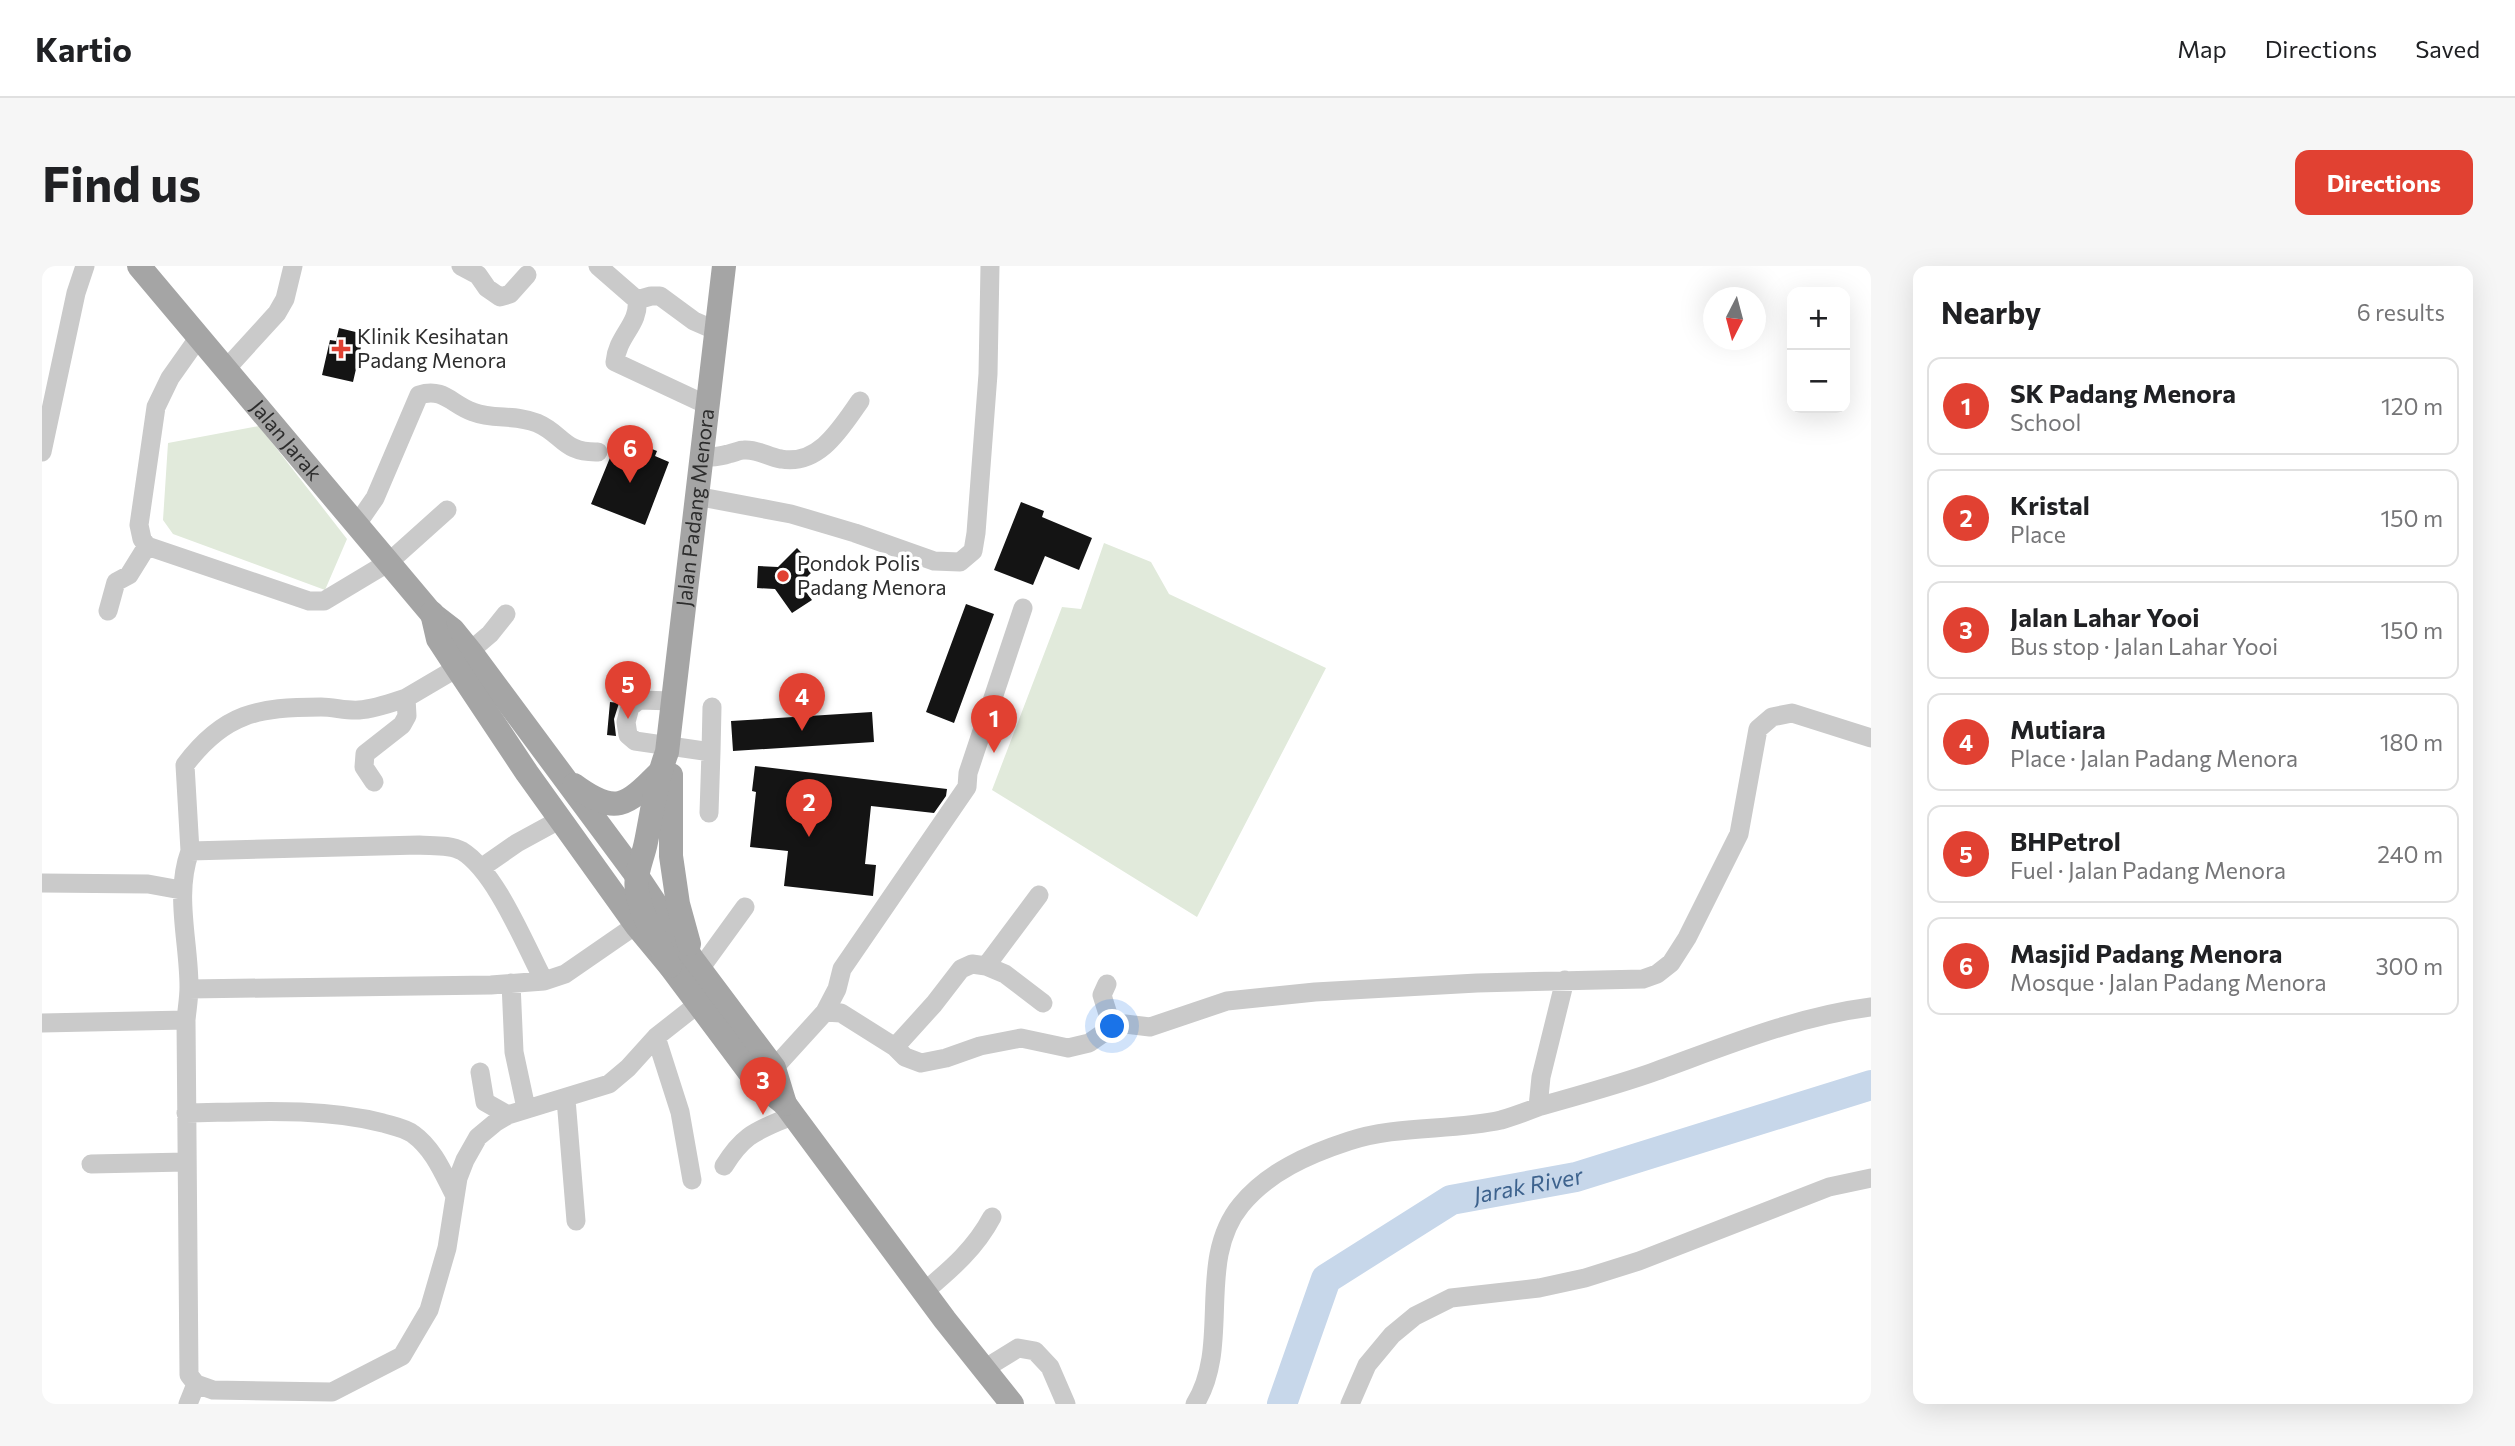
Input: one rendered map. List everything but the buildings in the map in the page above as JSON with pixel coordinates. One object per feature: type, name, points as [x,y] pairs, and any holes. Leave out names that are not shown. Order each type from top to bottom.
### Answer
[{"type":"main road","name":"Jalan Jarak","points":[[139,266],[431,613],[453,630],[464,660],[562,821]]},
{"type":"main road","name":"Jalan Padang Menora","points":[[640,887],[646,842],[666,761],[724,266]]},
{"type":"main road","name":"Jalan Jarak","points":[[464,660],[560,774],[640,887]]},
{"type":"main road","points":[[560,774],[596,801],[614,804],[632,800],[666,761]]},
{"type":"main road","points":[[666,761],[671,856],[687,965],[698,1004],[756,1081],[789,1110],[924,1292],[1012,1404]]},
{"type":"main road","points":[[562,821],[640,887],[641,906],[774,1068],[789,1110]]},
{"type":"main road","points":[[562,821],[636,925],[687,965]]},
{"type":"street","points":[[42,452],[76,293],[85,266]]},
{"type":"street","points":[[226,369],[277,313],[285,299],[293,266]]},
{"type":"street","points":[[461,266],[478,275],[487,288],[500,297],[510,293],[527,275]]},
{"type":"street","points":[[598,266],[637,300],[639,311],[616,348],[615,362],[707,405]]},
{"type":"street","points":[[696,496],[791,514],[934,561],[960,562],[973,551],[976,533],[988,374],[990,266]]},
{"type":"street","points":[[637,300],[660,296],[694,321],[717,331]]},
{"type":"street","points":[[199,337],[170,378],[156,407],[139,525],[142,539],[147,546],[309,601],[324,601],[389,562],[447,510]]},
{"type":"street","points":[[357,524],[375,498],[419,395],[430,391],[446,396],[461,408],[476,414],[510,416],[537,423],[564,444],[584,452],[598,452]]},
{"type":"street","points":[[701,458],[742,450],[760,451],[778,459],[796,461],[816,454],[842,426],[860,401]]},
{"type":"street","points":[[108,611],[116,582],[129,575],[147,546]]},
{"type":"street","points":[[774,1068],[825,1012],[837,989],[842,969],[967,787],[968,773],[1023,608]]},
{"type":"street","points":[[506,614],[464,660],[406,698],[358,710],[324,706],[278,708],[238,717],[202,742],[185,765],[190,850],[181,890],[189,989],[186,1020],[189,1375],[197,1384],[213,1390],[335,1398],[402,1356],[429,1310],[447,1248],[458,1178],[478,1137],[496,1122],[517,1112],[609,1084],[628,1068],[656,1037],[698,1004]]},
{"type":"street","points":[[374,782],[364,766],[363,758],[402,725],[407,716],[406,698]]},
{"type":"street","points":[[673,701],[639,701],[630,706],[626,722],[628,735],[666,761],[711,752]]},
{"type":"street","points":[[709,813],[712,707]]},
{"type":"street","points":[[825,1012],[841,1013],[895,1047],[905,1057],[920,1063],[1021,1038],[1068,1048],[1089,1043],[1112,1027],[1125,1024],[1150,1027],[1227,1001],[1315,992],[1477,982],[1643,979],[1657,974],[1671,964],[1687,938],[1739,834],[1758,729],[1772,716],[1792,713],[1871,738]]},
{"type":"street","points":[[481,868],[517,843],[562,821]]},
{"type":"street","points":[[190,850],[442,846],[461,850],[491,879],[544,981]]},
{"type":"street","points":[[42,883],[148,884],[181,890]]},
{"type":"street","points":[[986,966],[1039,895]]},
{"type":"street","points":[[687,965],[745,907]]},
{"type":"street","points":[[189,989],[511,984],[544,981],[565,974],[636,925]]},
{"type":"street","points":[[895,1047],[934,1004],[961,968],[972,964],[986,966],[1005,974],[1043,1003]]},
{"type":"street","points":[[1538,1107],[1541,1077],[1565,981]]},
{"type":"street","points":[[511,984],[517,1112]]},
{"type":"street","points":[[1107,984],[1102,995],[1112,1027]]},
{"type":"street","points":[[1195,1404],[1206,1379],[1212,1345],[1218,1258],[1227,1231],[1239,1206],[1266,1180],[1297,1161],[1351,1140],[1501,1120],[1646,1074],[1763,1031],[1840,1011],[1871,1007]]},
{"type":"street","points":[[42,1023],[186,1020]]},
{"type":"street","points":[[656,1037],[680,1112],[692,1180]]},
{"type":"street","points":[[480,1072],[485,1102],[517,1112]]},
{"type":"street","points":[[566,1099],[576,1221]]},
{"type":"street","points":[[724,1166],[735,1148],[747,1136],[789,1110]]},
{"type":"street","points":[[186,1112],[318,1112],[356,1116],[399,1127],[413,1134],[426,1146],[455,1196]]},
{"type":"street","points":[[91,1164],[186,1162]]},
{"type":"street","points":[[1350,1404],[1367,1365],[1392,1335],[1415,1316],[1451,1298],[1539,1288],[1585,1278],[1639,1261],[1829,1187],[1871,1178]]},
{"type":"street","points":[[924,1292],[962,1261],[983,1235],[992,1217]]},
{"type":"street","points":[[984,1369],[1018,1348],[1035,1351],[1050,1367],[1066,1404]]},
{"type":"street","points":[[188,1404],[197,1384]]},
{"type":"green space","points":[[259,426],[347,539],[325,590],[173,534],[163,520],[168,443]]},
{"type":"green space","points":[[1104,543],[1151,562],[1169,594],[1326,668],[1197,917],[992,790],[1062,607],[1081,609]]},
{"type":"waterway","name":"Jarak River","points":[[1282,1404],[1326,1279],[1451,1200],[1576,1177],[1871,1085]]},
{"type":"place","name":"Klinik Kesihatan Padang Menora","points":[[341,349]]},
{"type":"place","name":"Masjid Padang Menora","points":[[630,483]]},
{"type":"place","name":"Pondok Polis Padang Menora","points":[[783,576]]},
{"type":"place","name":"BHPetrol","points":[[628,719]]},
{"type":"place","name":"Mutiara","points":[[802,731]]},
{"type":"place","name":"SK Padang Menora","points":[[994,753]]},
{"type":"place","name":"Kristal","points":[[809,837]]},
{"type":"place","name":"Jalan Lahar Yooi","points":[[763,1115]]}]
